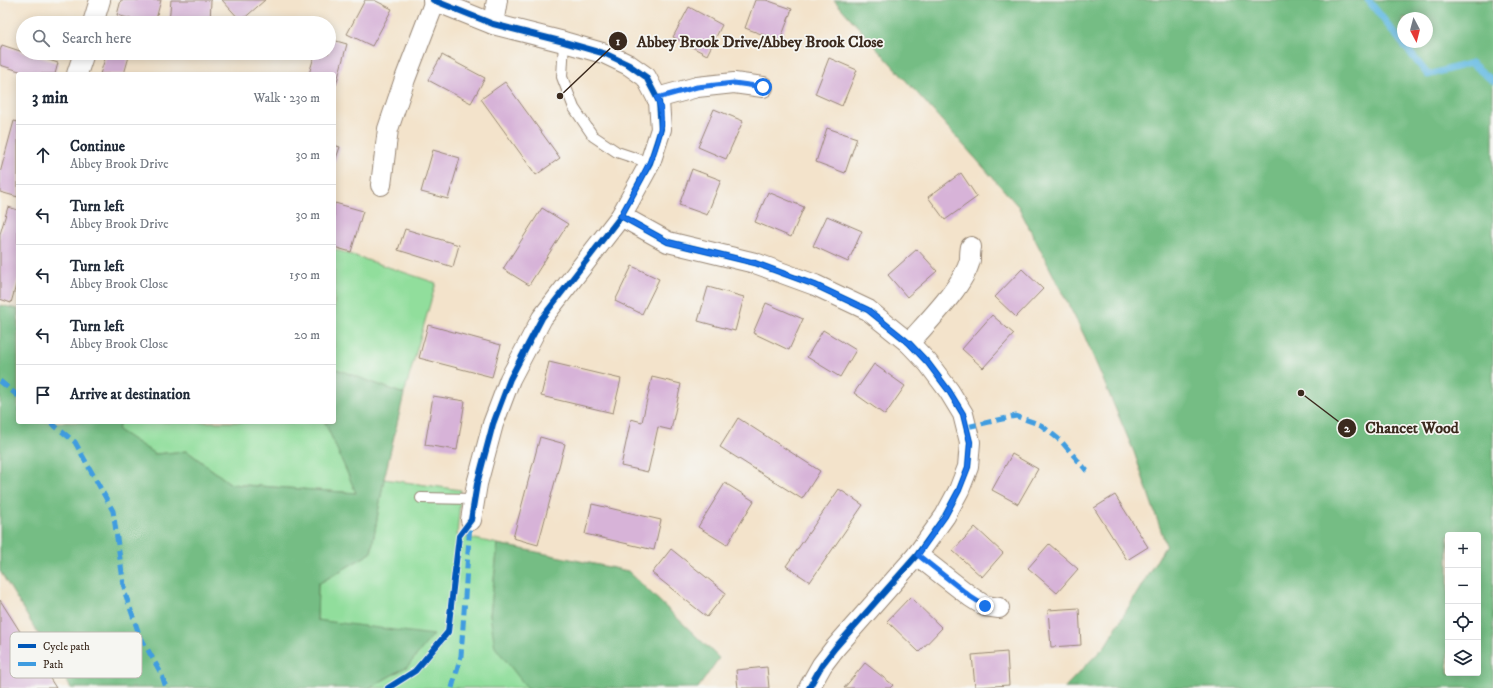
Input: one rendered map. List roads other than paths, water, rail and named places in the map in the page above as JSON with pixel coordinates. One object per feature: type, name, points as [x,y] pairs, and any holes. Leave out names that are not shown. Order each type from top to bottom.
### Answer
[{"type":"street","points":[[95,16],[100,0]]},
{"type":"street","points":[[381,185],[388,129],[434,0],[493,24],[606,54],[629,65],[646,77],[659,102],[661,129],[650,163],[621,216],[542,318],[510,379],[493,424],[474,499],[471,520]]},
{"type":"street","points":[[493,24],[497,0]]},
{"type":"street","points":[[78,72],[82,60]]},
{"type":"street","points":[[657,98],[697,87],[734,83],[763,87]]},
{"type":"street","points":[[621,216],[668,242],[755,263],[815,285],[868,310],[909,343],[928,363],[949,391],[963,414],[970,442],[968,467],[959,490],[945,516],[918,555],[835,648],[822,665],[809,688]]},
{"type":"street","points":[[909,343],[955,288],[965,273],[970,260],[971,247]]},
{"type":"street","points":[[918,555],[971,597],[985,606],[999,608]]},
{"type":"lane","points":[[564,42],[562,77],[574,108],[593,136],[617,152],[650,163]]},
{"type":"lane","points":[[421,498],[474,499]]},
{"type":"waterway","points":[[1368,0],[1428,75],[1471,63],[1493,81]]},
{"type":"place","name":"Abbey Brook Drive/Abbey Brook Close","points":[[560,96]]},
{"type":"place","name":"Chancet Wood","points":[[1301,393]]}]
